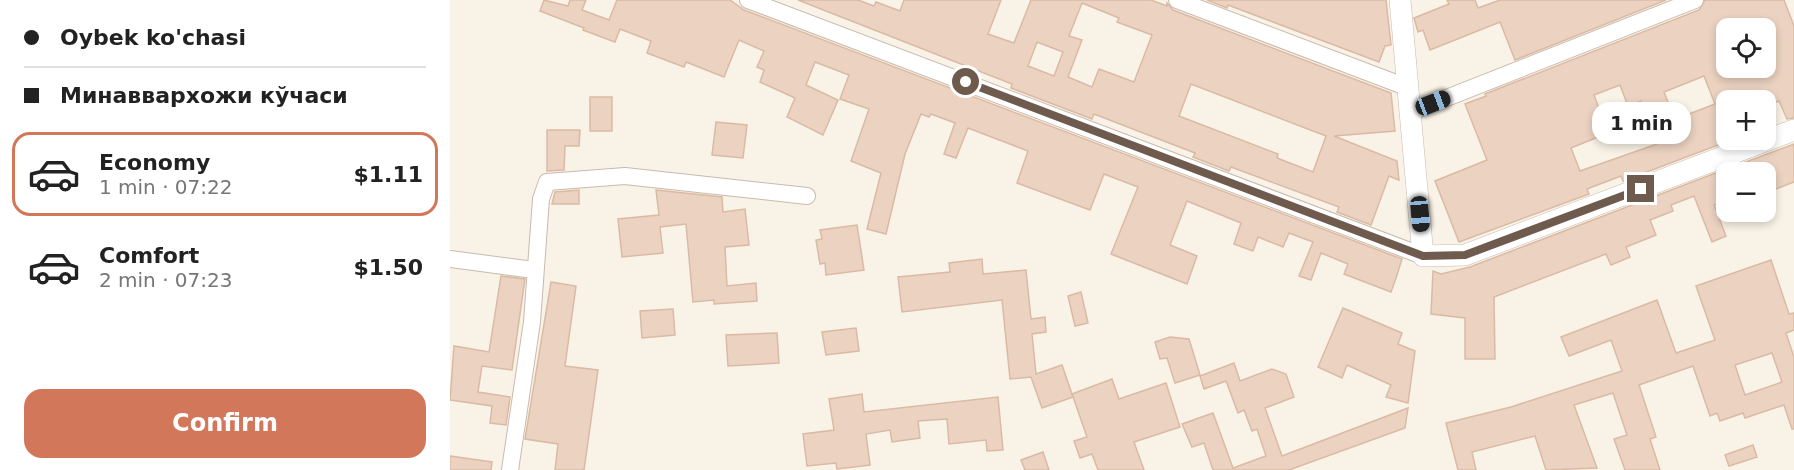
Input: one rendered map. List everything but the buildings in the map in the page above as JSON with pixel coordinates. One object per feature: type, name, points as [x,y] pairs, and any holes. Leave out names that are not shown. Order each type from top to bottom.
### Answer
[{"type":"street","points":[[748,0],[1423,256],[1465,255],[1794,130]]},
{"type":"street","points":[[1177,0],[1409,88]]},
{"type":"street","points":[[1400,0],[1423,256]]},
{"type":"street","points":[[1411,112],[1695,0]]},
{"type":"street","points":[[510,470],[532,322],[534,270],[543,187],[553,180],[625,176],[807,196]]},
{"type":"street","points":[[450,259],[534,270]]},
{"type":"route","points":[[966,82],[1423,256],[1465,255],[1641,189]]}]
